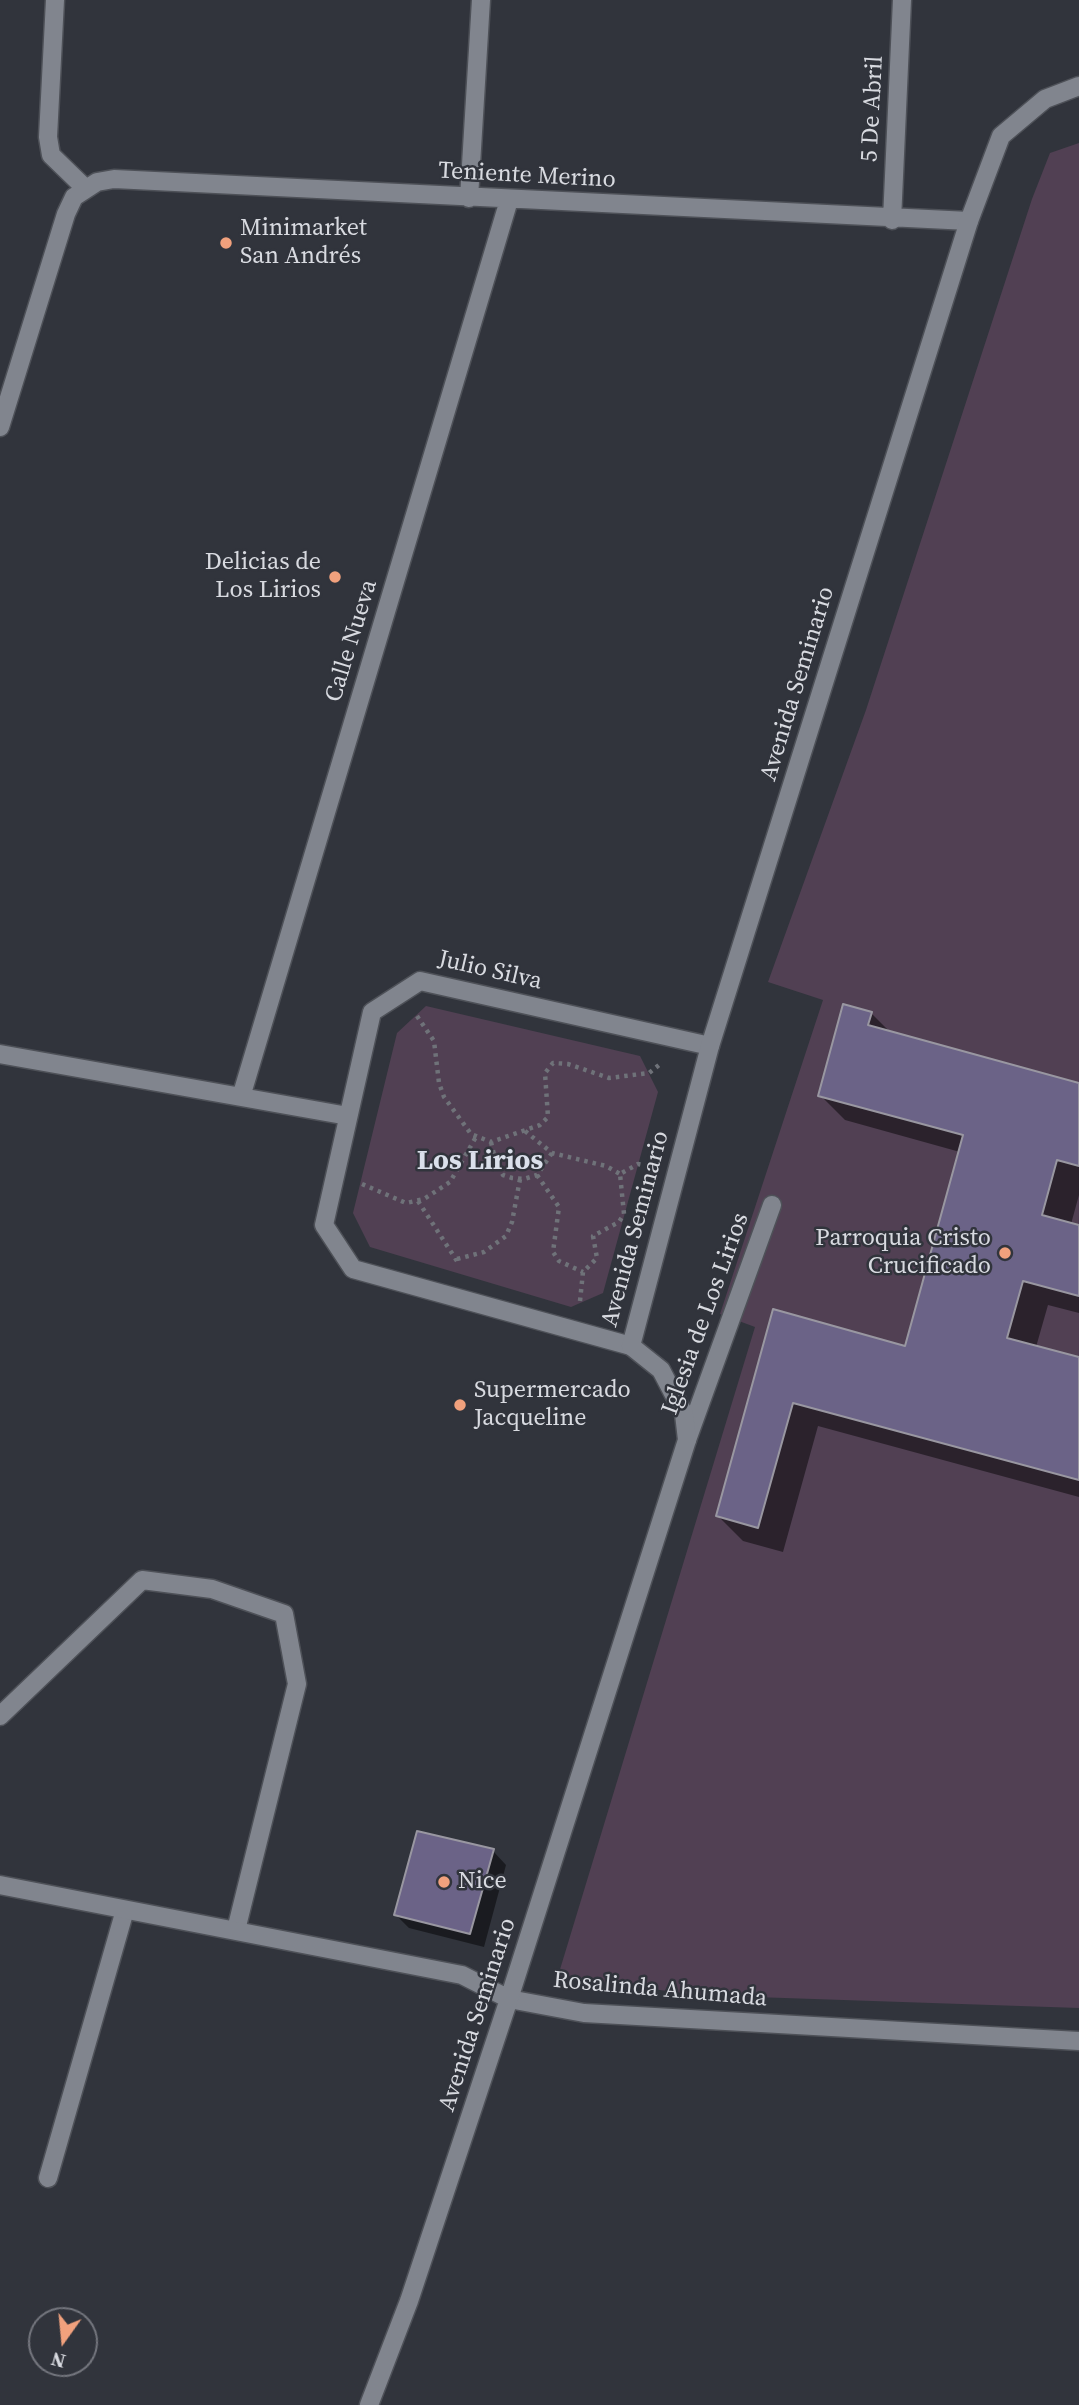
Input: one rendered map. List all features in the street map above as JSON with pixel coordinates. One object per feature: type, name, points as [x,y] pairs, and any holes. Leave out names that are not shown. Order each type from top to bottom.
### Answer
[{"type":"street","points":[[0,427],[59,233],[74,197],[85,188],[51,155],[48,138],[55,0]]},
{"type":"street","points":[[469,198],[481,0]]},
{"type":"street","name":"5 De Abril","points":[[892,220],[902,0]]},
{"type":"street","name":"Avenida Seminario","points":[[369,2405],[409,2301],[509,1999],[687,1440],[684,1414],[661,1370],[631,1346],[709,1045],[969,222],[1001,136],[1045,99],[1079,86]]},
{"type":"street","name":"Teniente Merino","points":[[85,188],[114,178],[969,222]]},
{"type":"street","name":"Calle Nueva","points":[[242,1097],[509,200]]},
{"type":"street","name":"Julio Silva","points":[[631,1346],[353,1269],[324,1225],[372,1012],[420,981],[709,1045]]},
{"type":"street","points":[[0,1054],[348,1116]]},
{"type":"street","name":"Iglesia de Los Lirios","points":[[687,1440],[772,1205]]},
{"type":"street","points":[[0,1716],[142,1580],[212,1589],[284,1614],[297,1684],[236,1930]]},
{"type":"street","name":"Rosalinda Ahumada","points":[[0,1885],[462,1975],[509,1999],[584,2013],[1079,2040]]},
{"type":"street","points":[[48,2178],[125,1910]]},
{"type":"path","points":[[397,996],[432,1033],[439,1083],[444,1097],[477,1137],[491,1142],[540,1125],[548,1117],[545,1073],[553,1063],[568,1064],[609,1078],[649,1073],[663,1062],[668,1037]]},
{"type":"path","points":[[525,1131],[552,1153],[606,1166],[620,1174]]},
{"type":"path","points":[[335,1172],[407,1203],[418,1201],[450,1182],[477,1137]]},
{"type":"path","points":[[491,1142],[496,1163],[503,1175],[520,1179],[537,1175],[552,1153]]},
{"type":"path","points":[[620,1174],[638,1164],[676,1172]]},
{"type":"path","points":[[571,1329],[582,1294],[583,1272],[597,1258],[595,1232],[612,1226],[624,1214],[620,1174]]},
{"type":"path","points":[[537,1175],[559,1207],[553,1252],[559,1261],[583,1272]]},
{"type":"path","points":[[457,1259],[484,1252],[506,1236],[512,1222],[520,1179]]},
{"type":"path","points":[[418,1201],[457,1259],[449,1296]]},
{"type":"shaded area","points":[[1079,143],[1079,2008],[696,1995],[558,1976],[755,1327],[720,1314],[823,1000],[768,982],[866,710],[1032,199],[1050,153]]},
{"type":"shaded area","points":[[426,1006],[640,1056],[658,1092],[603,1293],[571,1307],[370,1247],[353,1213],[397,1033]]},
{"type":"building","name":"Parroquia Cristo Crucificado","points":[[843,1004],[872,1012],[868,1025],[1079,1083],[1079,1166],[1057,1160],[1042,1215],[1079,1225],[1079,1296],[1023,1281],[1007,1338],[1079,1357],[1079,1480],[793,1403],[758,1528],[716,1516],[773,1309],[905,1346],[963,1135],[818,1096]]},
{"type":"building","name":"Nice","points":[[417,1831],[494,1849],[470,1934],[394,1915]]},
{"type":"place","name":"Minimarket San Andrés","points":[[226,243]]},
{"type":"place","name":"Delicias de Los Lirios","points":[[335,577]]},
{"type":"place","name":"Parroquia Cristo Crucificado","points":[[1005,1253]]},
{"type":"place","name":"Supermercado Jacqueline","points":[[460,1405]]},
{"type":"place","name":"Nice","points":[[444,1882]]},
{"type":"district","name":"Los Lirios","points":[[480,1162]]}]
